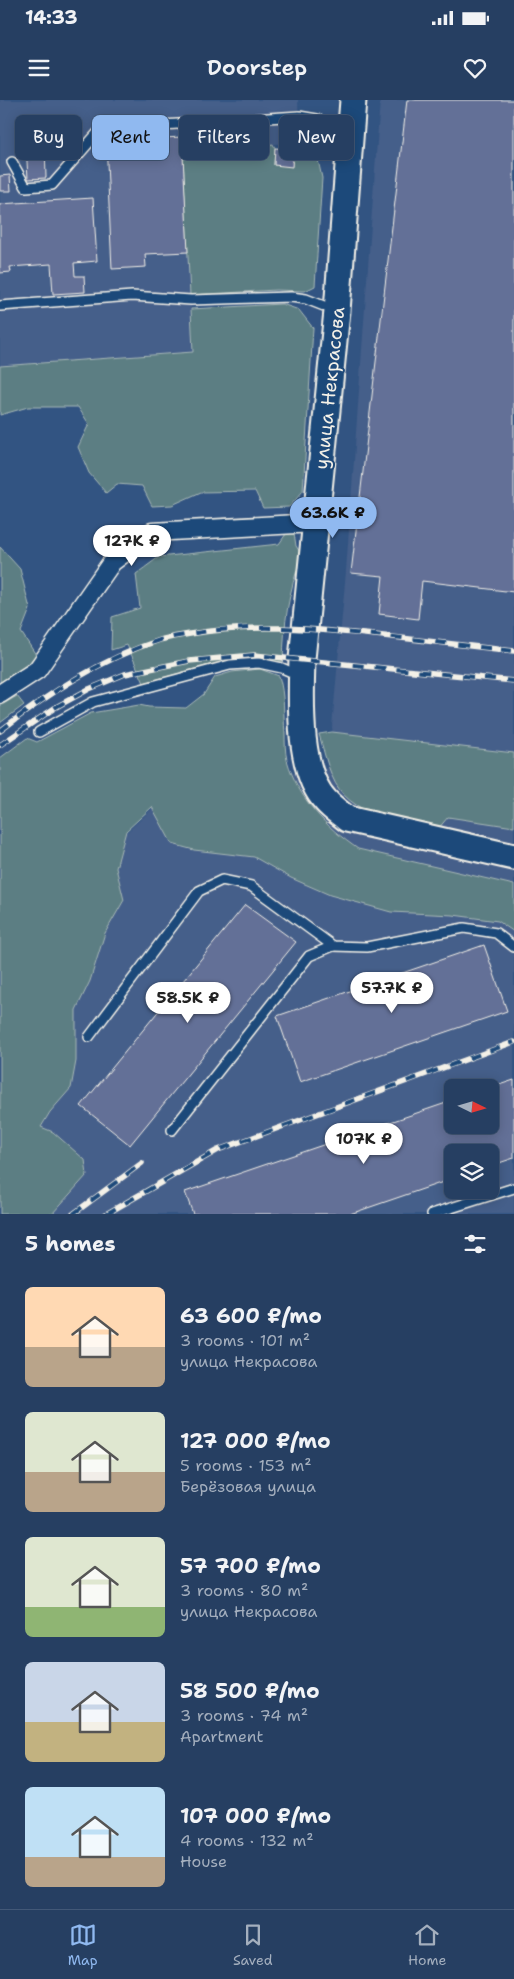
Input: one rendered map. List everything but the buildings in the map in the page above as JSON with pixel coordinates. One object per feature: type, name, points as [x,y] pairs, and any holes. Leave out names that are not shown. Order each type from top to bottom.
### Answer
[{"type":"main road","name":"улица Некрасова","points":[[352,115],[353,100]]},
{"type":"main road","name":"улица Некрасова","points":[[348,160],[337,311],[314,523],[301,676],[300,704],[309,772],[325,800],[347,819],[514,857]]},
{"type":"street","points":[[0,694],[37,670],[112,562],[152,532],[314,523]]},
{"type":"lane","points":[[12,162],[26,187],[52,185],[101,129],[279,117]]},
{"type":"lane","points":[[0,306],[132,296],[191,300],[291,297],[306,299],[337,311]]},
{"type":"lane","points":[[39,732],[93,702],[230,665],[259,663],[282,668],[301,676]]},
{"type":"lane","points":[[89,1037],[199,891],[222,880],[251,886],[333,946]]},
{"type":"lane","points":[[172,1130],[309,956],[333,946],[367,947],[464,928],[496,933],[514,947]]},
{"type":"lane","points":[[432,1214],[514,1188]]},
{"type":"shaded area","points":[[0,100],[298,100],[298,115],[279,115],[279,144],[269,145],[269,115],[179,115],[179,160],[184,160],[193,352],[0,366]]},
{"type":"shaded area","points":[[380,100],[514,100],[514,1214],[0,1214],[117,841],[174,789],[337,767],[332,727],[346,571]]},
{"type":"green space","points":[[273,144],[275,148],[274,165],[292,166],[293,160],[318,160],[322,178],[315,286],[305,291],[276,290],[190,295],[183,160],[269,160],[269,145]]},
{"type":"green space","points":[[282,304],[299,310],[313,328],[303,491],[289,507],[263,508],[255,491],[201,492],[172,505],[152,506],[142,486],[117,484],[106,493],[89,473],[78,447],[89,424],[78,407],[28,407],[0,415],[0,366],[193,352],[191,309]]},
{"type":"green space","points":[[294,533],[296,546],[302,555],[293,582],[288,608],[284,633],[283,662],[265,660],[209,665],[144,683],[127,645],[111,650],[112,617],[140,608],[136,574],[159,557],[279,544],[286,534]]},
{"type":"green space","points":[[0,547],[20,569],[30,609],[21,632],[36,655],[28,664],[0,686]]},
{"type":"green space","points":[[260,669],[279,676],[283,697],[287,760],[298,787],[324,821],[358,849],[514,885],[514,932],[498,921],[453,915],[391,912],[330,895],[291,878],[254,857],[194,850],[172,844],[152,807],[126,831],[116,868],[124,900],[105,933],[90,981],[76,1010],[76,1061],[71,1088],[50,1112],[41,1127],[53,1132],[85,1160],[87,1175],[52,1214],[0,1214],[0,758],[27,738],[37,742],[91,713],[139,705],[186,708],[204,694],[215,677],[232,672]]},
{"type":"green space","points":[[17,696],[24,705],[0,723],[0,706]]},
{"type":"green space","points":[[332,732],[514,753],[514,827],[448,817],[438,829],[392,820],[363,809],[340,790],[332,776],[319,734]]},
{"type":"railway","points":[[0,731],[37,703],[96,667],[160,640],[190,634],[259,628],[306,629],[514,651]]},
{"type":"railway","points":[[0,745],[56,707],[89,689],[125,674],[189,661],[254,655],[514,681]]},
{"type":"railway","points":[[106,1214],[218,1150],[514,1042]]},
{"type":"railway","points":[[73,1214],[142,1163]]}]
